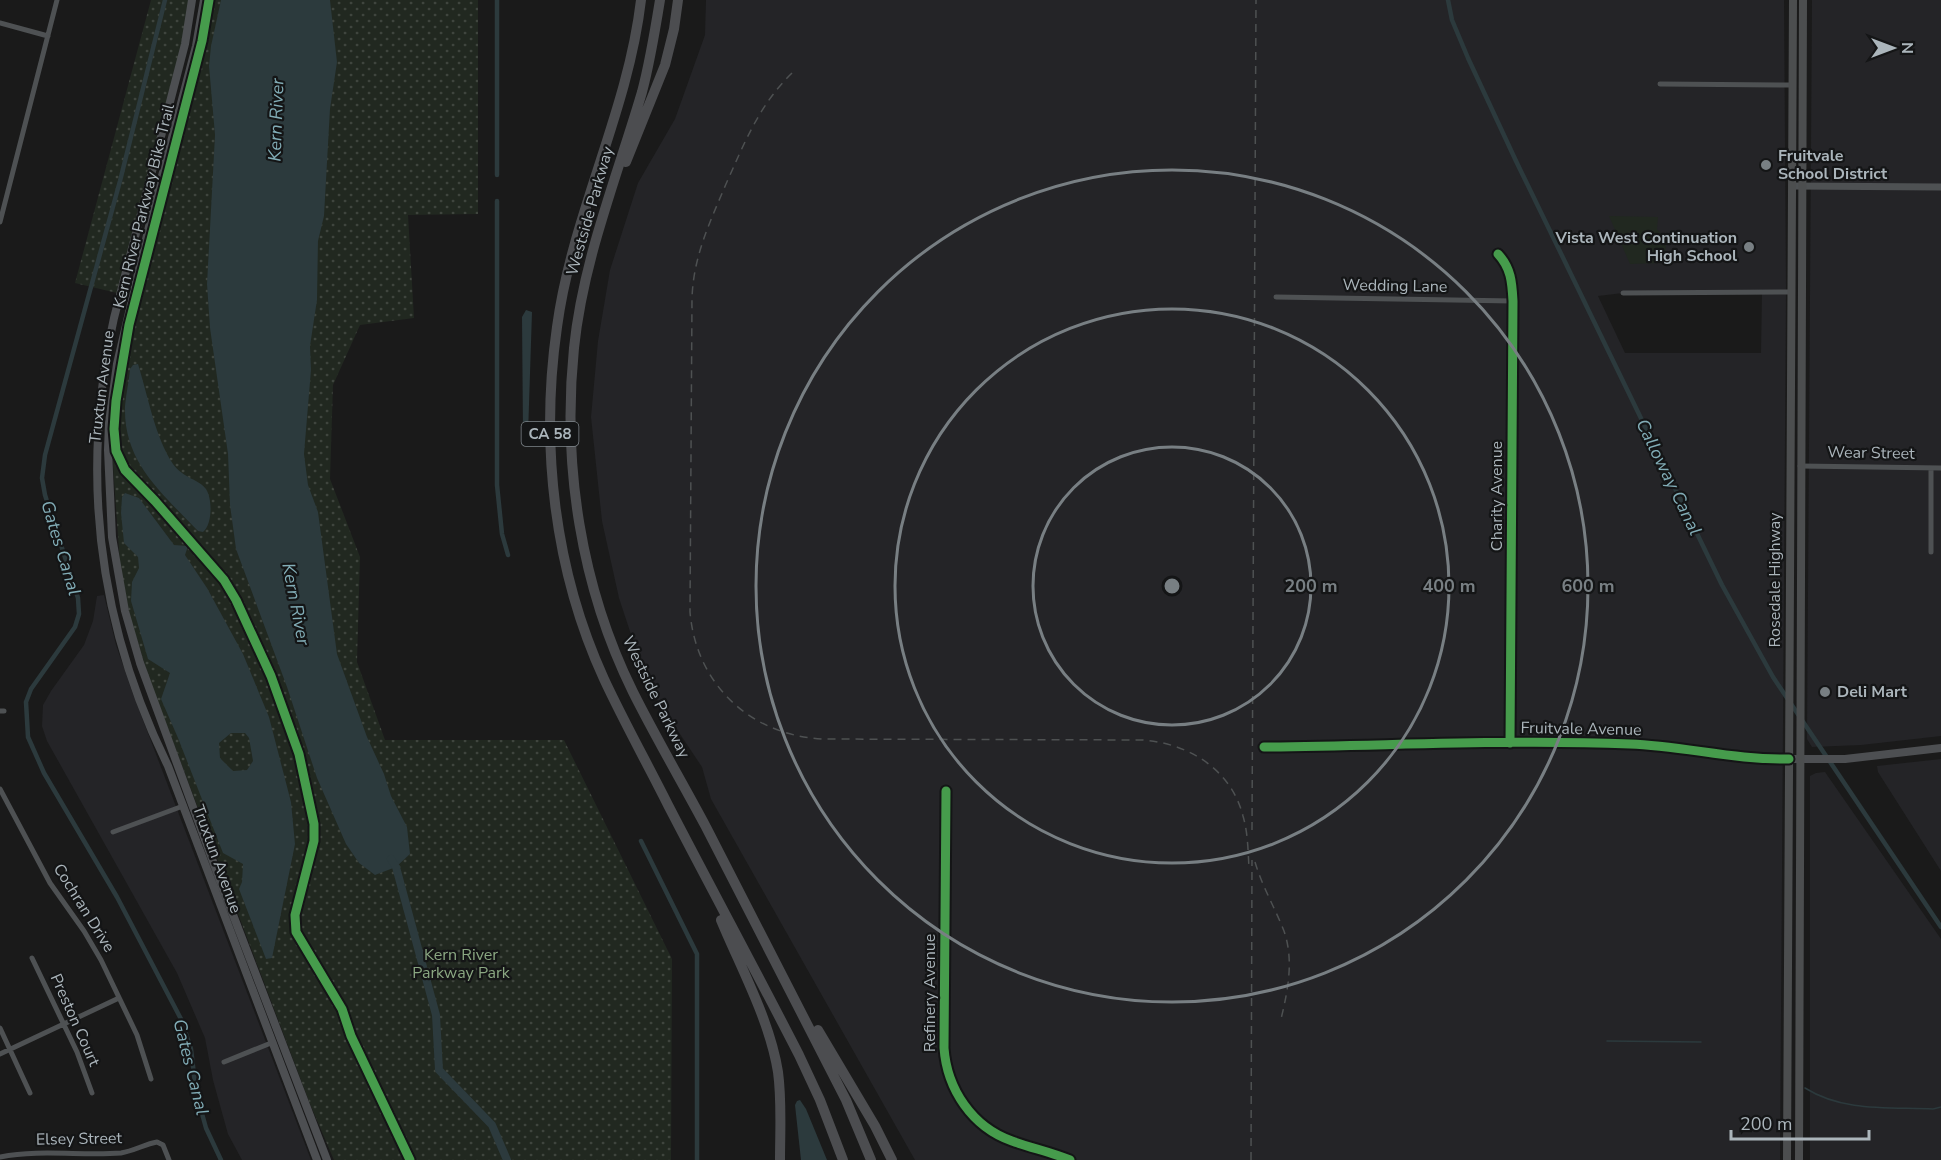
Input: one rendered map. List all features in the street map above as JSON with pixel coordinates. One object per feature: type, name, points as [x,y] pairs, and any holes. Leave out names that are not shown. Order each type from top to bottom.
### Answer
[{"type":"highway","name":"Westside Parkway","points":[[641,0],[630,64],[572,257],[557,325],[550,399],[553,494],[566,564],[589,642],[620,712],[803,1064],[843,1160]]},
{"type":"highway","name":"Westside Parkway","points":[[660,0],[654,42],[642,91],[588,267],[578,312],[571,378],[571,447],[574,484],[589,572],[601,614],[633,691],[789,986],[846,1100],[871,1160]]},
{"type":"highway","points":[[603,217],[665,65],[678,0]]},
{"type":"highway","points":[[692,850],[762,1018],[774,1053],[779,1082],[780,1160]]},
{"type":"highway","points":[[789,986],[832,1052],[882,1138],[892,1160]]},
{"type":"main road","name":"Truxtun Avenue","points":[[192,0],[185,44],[109,340],[98,422],[96,472],[100,538],[114,614],[136,688],[183,806],[316,1160]]},
{"type":"main road","name":"Truxtun Avenue","points":[[204,0],[196,46],[125,321],[117,364],[109,423],[110,515],[118,579],[140,663],[288,1062],[327,1160]]},
{"type":"main road","name":"Rosedale Highway","points":[[1787,1160],[1793,0]]},
{"type":"main road","name":"Rosedale Highway","points":[[1799,1160],[1803,0]]},
{"type":"main road","points":[[1791,241],[1797,248],[1797,284],[1801,298]]},
{"type":"main road","points":[[1791,292],[1797,300],[1796,343],[1801,354]]},
{"type":"main road","points":[[1791,397],[1796,413],[1796,460],[1800,466]]},
{"type":"main road","points":[[1790,471],[1794,471],[1796,475],[1796,529],[1800,538]]},
{"type":"main road","name":"Fruitvale Avenue","points":[[1789,759],[1838,759],[1941,748]]},
{"type":"main road","points":[[182,777],[185,797],[183,806],[189,810],[205,841]]},
{"type":"main road","points":[[271,1043],[277,1045],[288,1062]]},
{"type":"street","points":[[0,222],[57,0]]},
{"type":"street","points":[[0,23],[48,36]]},
{"type":"street","points":[[1660,84],[1792,85]]},
{"type":"street","points":[[1792,186],[1941,187]]},
{"type":"street","name":"Charity Avenue","points":[[1498,254],[1505,261],[1511,275],[1513,301],[1510,743]]},
{"type":"street","points":[[1623,292],[1791,292]]},
{"type":"street","name":"Wedding Lane","points":[[1276,297],[1513,301]]},
{"type":"street","name":"Wear Street","points":[[1800,466],[1941,468]]},
{"type":"street","points":[[1931,468],[1931,552]]},
{"type":"street","name":"Fruitvale Avenue","points":[[1264,747],[1510,743],[1640,745],[1730,757],[1789,759]]},
{"type":"street","name":"Cochran Drive","points":[[0,789],[50,883],[93,945],[142,1048],[151,1079]]},
{"type":"street","name":"Refinery Avenue","points":[[945,791],[944,1048],[948,1074],[963,1103],[983,1125],[1010,1140],[1070,1160]]},
{"type":"street","points":[[113,832],[183,806]]},
{"type":"street","name":"Preston Court","points":[[32,957],[64,1024],[92,1093]]},
{"type":"street","points":[[0,1054],[119,998]]},
{"type":"street","points":[[0,1028],[30,1093]]},
{"type":"street","points":[[225,1062],[271,1043]]},
{"type":"street","name":"Elsey Street","points":[[0,1157],[34,1153],[119,1153],[136,1150],[157,1142],[163,1145],[169,1160]]},
{"type":"shaded area","points":[[706,0],[1784,0],[1786,291],[1780,1160],[915,1160],[711,799],[702,767],[648,686],[619,598],[602,521],[591,417],[598,341],[610,270],[638,183],[675,119],[705,35]],"holes":[[[1762,291],[1761,353],[1625,353],[1598,296],[1623,293]]]},
{"type":"shaded area","points":[[1812,0],[1941,0],[1941,736],[1861,745],[1812,747],[1807,739]]},
{"type":"shaded area","points":[[104,595],[116,645],[133,694],[311,1160],[242,1160],[228,1134],[213,1080],[205,1038],[177,973],[47,741],[42,726],[43,705],[84,645],[93,621],[97,596]]},
{"type":"shaded area","points":[[1941,759],[1941,871],[1878,772],[1877,766]]},
{"type":"shaded area","points":[[1825,772],[1941,939],[1941,1160],[1810,1160],[1810,776]]},
{"type":"green space","points":[[151,0],[189,0],[180,53],[117,293],[75,283]]},
{"type":"green space","name":"Kern River Parkway Park","points":[[207,0],[478,0],[478,214],[408,215],[414,318],[360,325],[333,385],[330,479],[360,557],[357,662],[385,740],[564,740],[672,959],[671,1160],[334,1160],[310,1104],[150,681],[130,617],[120,564],[112,451],[113,417],[122,352]]},
{"type":"green space","points":[[1609,216],[1658,217],[1657,229],[1666,240],[1665,263],[1630,264]]},
{"type":"water","points":[[221,0],[330,0],[337,62],[330,109],[324,216],[318,241],[317,300],[310,346],[311,370],[304,454],[308,485],[318,512],[337,654],[367,737],[384,774],[391,796],[407,827],[410,854],[396,867],[375,875],[359,863],[346,844],[317,778],[287,687],[236,549],[230,505],[228,454],[210,328],[207,284],[215,135],[209,66]]},
{"type":"water","points":[[526,310],[532,312],[528,435],[526,438],[523,433],[522,317]]},
{"type":"water","points":[[138,364],[157,429],[167,453],[177,469],[203,486],[208,494],[210,518],[203,532],[198,531],[159,490],[138,461],[131,444],[126,426],[125,406],[130,369],[133,365]]},
{"type":"water","points":[[125,493],[139,498],[174,545],[188,546],[185,555],[207,588],[243,654],[269,717],[291,802],[295,844],[272,958],[266,959],[239,889],[242,882],[243,864],[223,853],[161,699],[170,673],[148,659],[131,601],[132,582],[139,568],[138,557],[124,543],[122,497]],"holes":[[[231,733],[245,733],[249,738],[253,761],[247,770],[233,771],[220,758],[219,743]]]},
{"type":"water","points":[[800,1100],[827,1160],[801,1160],[795,1105]]},
{"type":"waterway","name":"Gates Canal","points":[[165,0],[120,181],[45,455],[42,478],[45,495],[78,598],[79,614],[75,627],[31,689],[26,702],[28,737],[44,773],[117,897],[181,1019],[191,1049],[196,1092],[206,1128],[221,1160]]},
{"type":"waterway","points":[[497,0],[497,175]]},
{"type":"waterway","name":"Calloway Canal","points":[[1448,0],[1452,20],[1468,58],[1516,161],[1722,585],[1773,677],[1941,927]]},
{"type":"waterway","points":[[497,201],[497,485],[502,534],[508,555]]},
{"type":"waterway","points":[[641,841],[697,954],[697,1160]]},
{"type":"waterway","name":"Kern River","points":[[391,859],[396,867],[436,1015],[439,1070],[492,1125],[507,1160]]},
{"type":"waterway","points":[[1607,1041],[1701,1042]]},
{"type":"waterway","points":[[1805,1088],[1820,1096],[1851,1105],[1933,1109],[1941,1107]]},
{"type":"railway","points":[[1252,830],[1256,0]]},
{"type":"railway","points":[[792,73],[770,98],[746,140],[708,226],[695,269],[693,284],[690,612],[694,638],[703,662],[715,683],[731,701],[750,716],[772,728],[822,739],[1142,740],[1176,747],[1205,762],[1229,785],[1245,822],[1249,868]]},
{"type":"railway","points":[[1251,1160],[1252,860]]},
{"type":"railway","points":[[1255,862],[1284,931],[1289,953],[1289,975],[1281,1019]]},
{"type":"cycle path","name":"Kern River Parkway Bike Trail","points":[[209,0],[202,41],[129,325],[116,401],[114,429],[116,451],[125,470],[224,580],[236,600],[271,676],[299,754],[314,824],[314,841],[295,915],[296,932],[342,1009],[351,1036],[410,1160]]},
{"type":"cycle path","points":[[1498,254],[1510,276],[1513,301],[1510,743]]},
{"type":"cycle path","points":[[1264,747],[1493,742],[1630,744],[1769,759],[1789,759]]},
{"type":"cycle path","points":[[946,791],[944,1048],[950,1078],[964,1105],[985,1126],[998,1135],[1070,1160]]},
{"type":"place","name":"Fruitvale School District","points":[[1766,165]]},
{"type":"place","name":"Vista West Continuation High School","points":[[1749,247]]},
{"type":"place","name":"Deli Mart","points":[[1825,692]]}]
